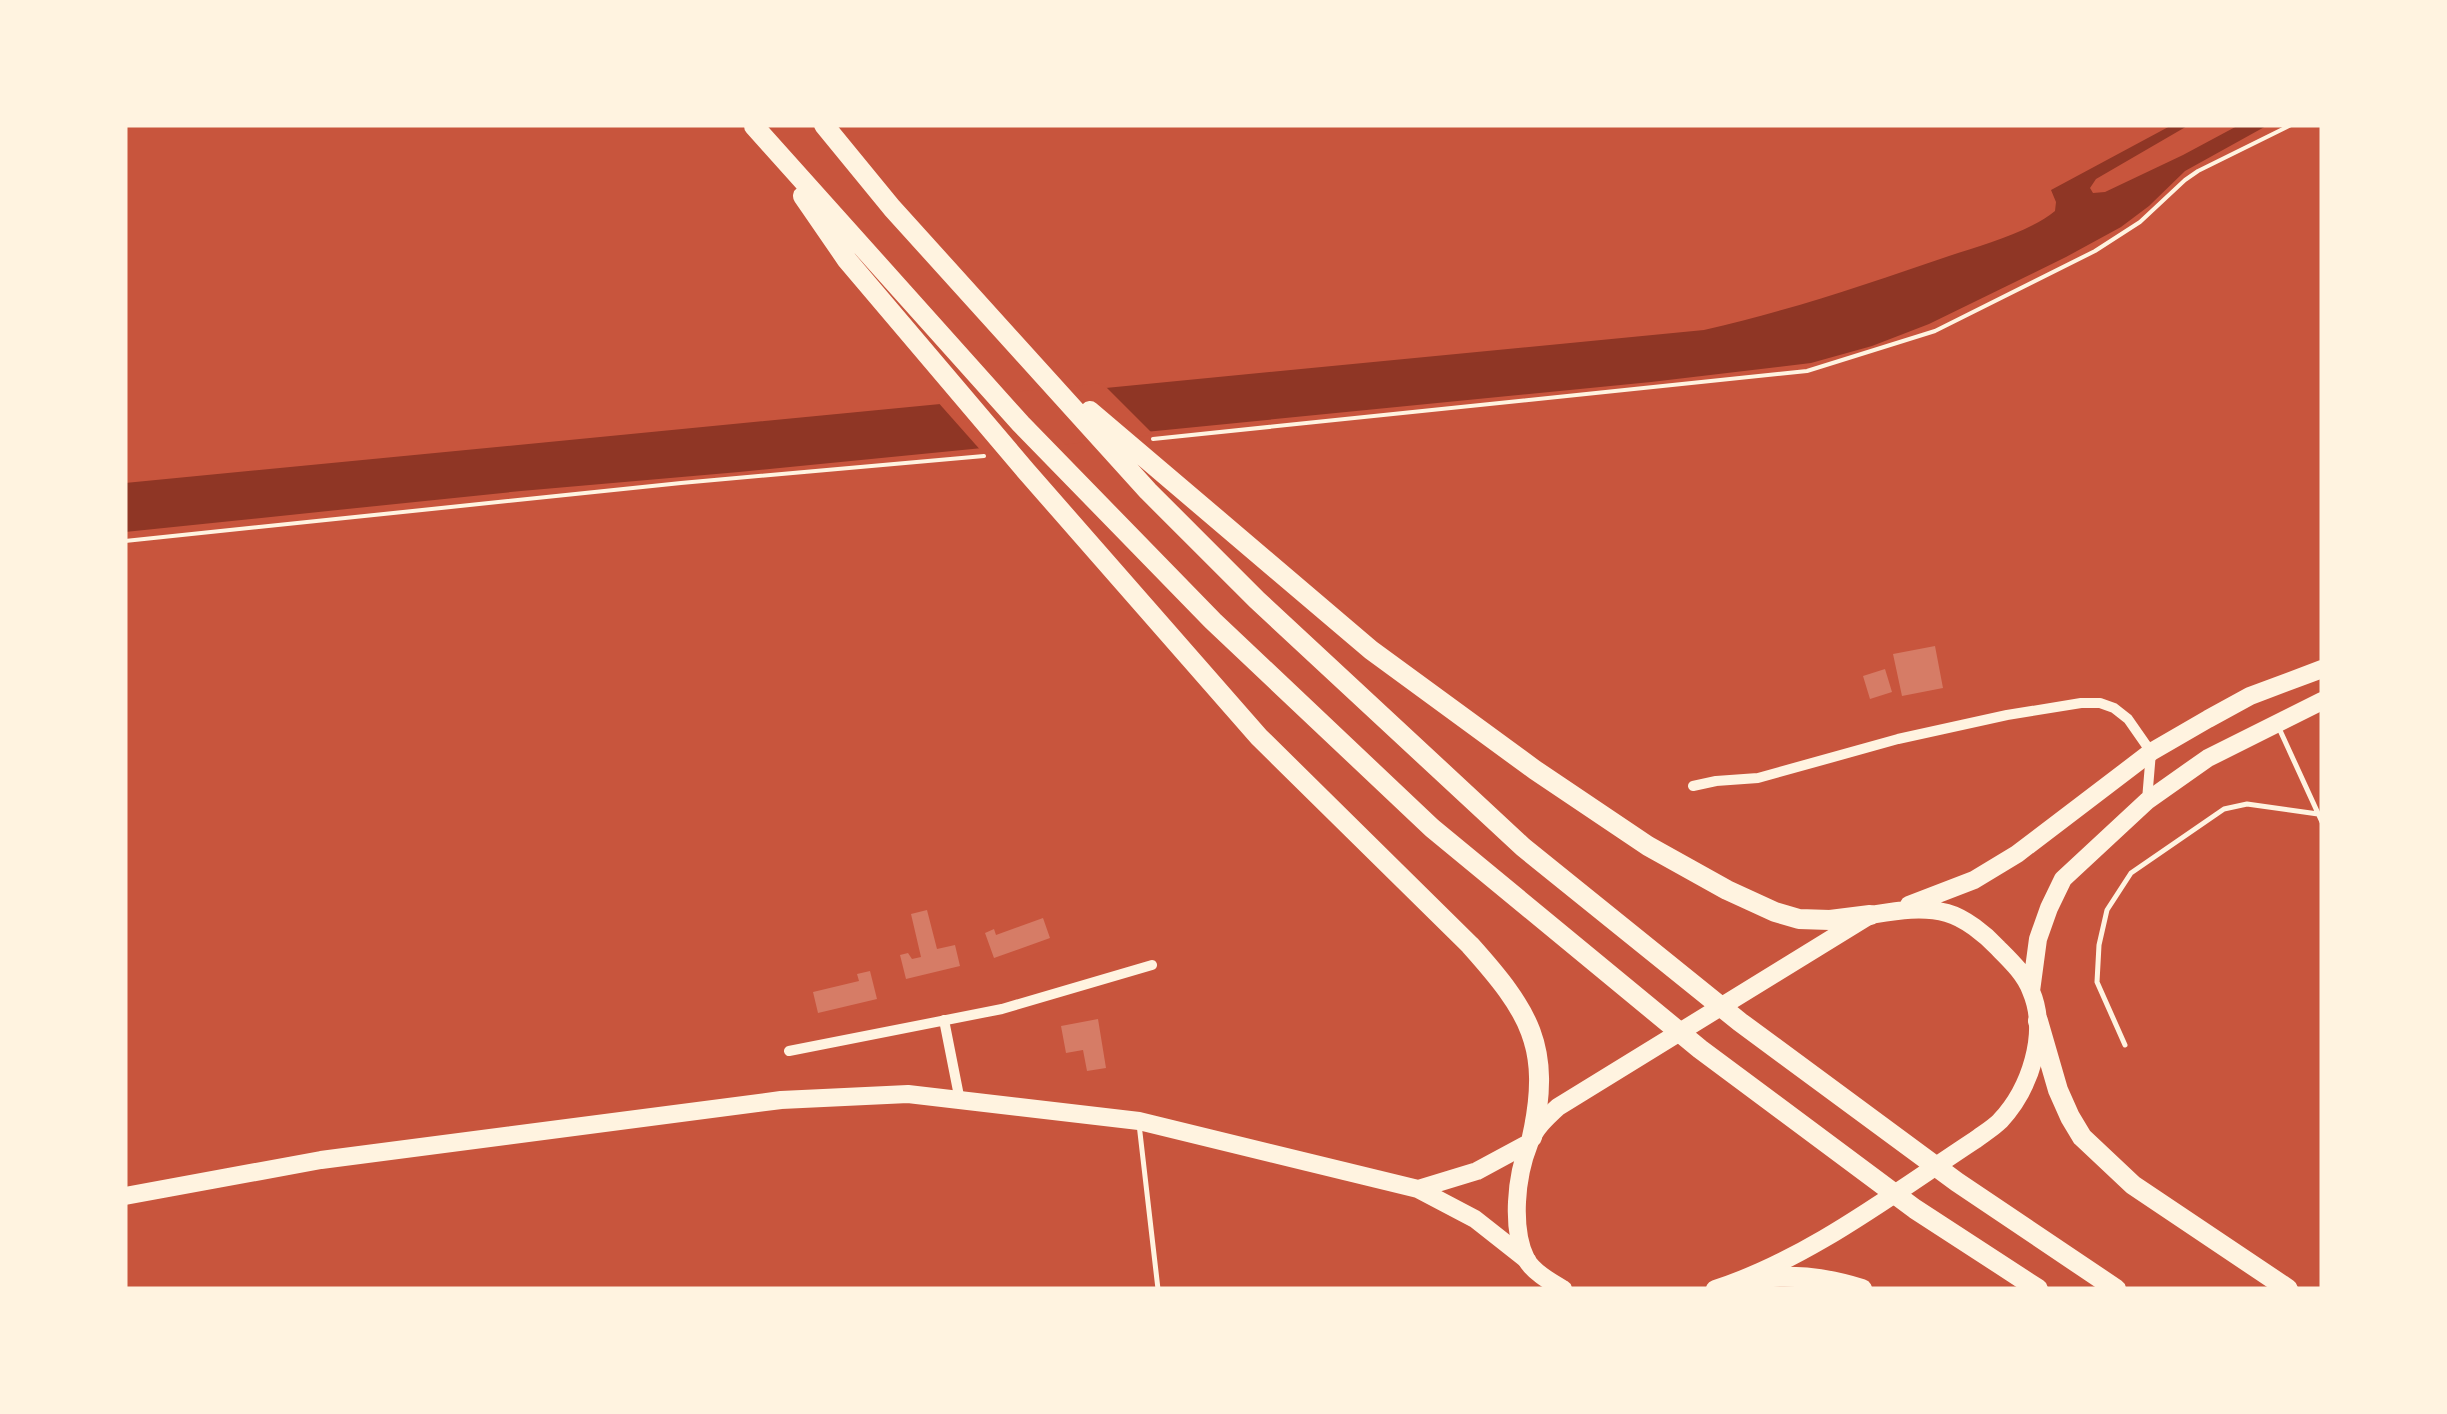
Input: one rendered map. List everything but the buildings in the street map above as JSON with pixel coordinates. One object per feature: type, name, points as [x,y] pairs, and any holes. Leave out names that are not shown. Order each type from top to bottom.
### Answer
[{"type":"highway","points":[[824,125],[892,208],[1148,491],[1257,600],[1523,847],[1740,1022],[1957,1182],[2116,1289]]},
{"type":"highway","points":[[754,126],[1022,424],[1212,621],[1432,828],[1700,1049],[1915,1210],[2038,1289]]},
{"type":"highway","points":[[754,126],[847,260],[1038,485],[1259,736],[1500,979],[1522,1010],[1540,1066],[1538,1109],[1531,1140]]},
{"type":"highway","points":[[1042,372],[1372,650],[1520,760],[1664,854],[1775,912],[1814,919],[1870,916]]},
{"type":"highway","points":[[2038,1021],[2058,1090],[2082,1137],[2132,1184],[2288,1289]]},
{"type":"highway","points":[[1750,1278],[1792,1275],[1830,1279],[1862,1289]]},
{"type":"main road","points":[[1418,1189],[1477,1172],[1531,1140],[1558,1107],[1870,916],[1974,880],[2017,854],[2151,752],[2250,696],[2322,669]]},
{"type":"main road","points":[[1715,1289],[1750,1278],[1816,1243],[1999,1122],[2020,1092],[2031,1066],[2038,1021],[2032,991],[2038,939],[2063,879],[2147,801],[2208,758],[2322,702]]},
{"type":"main road","points":[[1895,910],[1923,910],[1959,919],[1994,944],[2032,991]]},
{"type":"main road","points":[[125,1196],[320,1160],[781,1100],[908,1094],[1138,1121],[1418,1189],[1475,1219],[1563,1289]]},
{"type":"main road","points":[[1531,1140],[1517,1203],[1532,1289]]},
{"type":"street","points":[[1692,786],[1758,778],[1898,739],[2007,715],[2100,703],[2128,719],[2151,752],[2147,801]]},
{"type":"street","points":[[788,1051],[1002,1009],[1152,964]]},
{"type":"street","points":[[944,1020],[960,1101]]},
{"type":"lane","points":[[2277,723],[2322,822]]},
{"type":"lane","points":[[2125,1045],[2097,982],[2106,910],[2131,873],[2224,809],[2247,804],[2318,814]]},
{"type":"lane","points":[[1138,1121],[1158,1289]]},
{"type":"path","points":[[1138,441],[1807,371],[1935,331],[2079,259],[2140,222],[2198,171],[2291,125]]},
{"type":"path","points":[[125,541],[991,455]]},
{"type":"shaded area","points":[[2172,125],[2189,125],[2096,179],[2090,188],[2093,193],[2105,192],[2239,125],[2268,125],[2185,171],[2121,227],[2066,257],[1929,324],[1872,346],[1811,363],[125,532],[125,483],[1704,330],[1828,296],[2018,232],[2055,211],[2051,190]]},
{"type":"pier","points":[[1102,383],[1154,435],[983,453],[936,400]]}]
